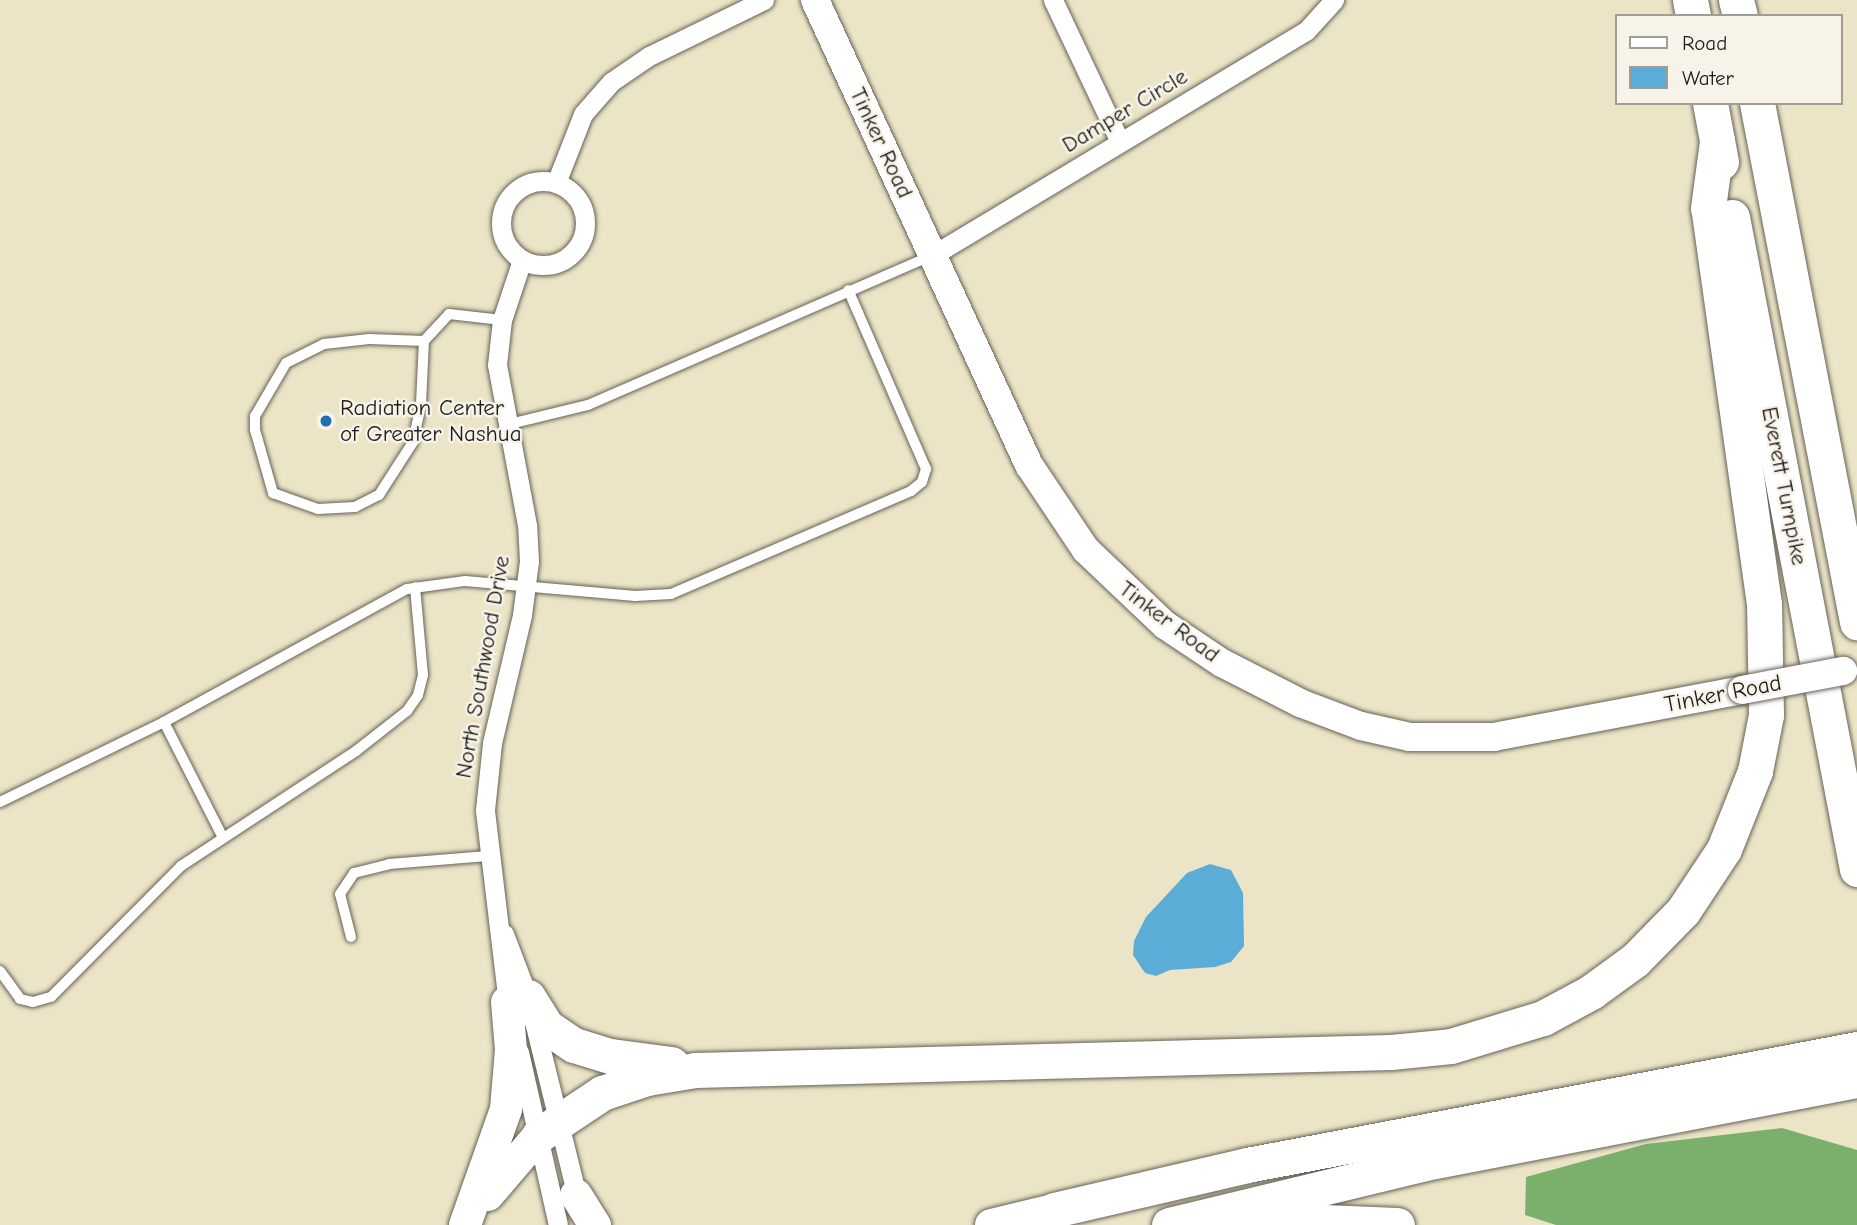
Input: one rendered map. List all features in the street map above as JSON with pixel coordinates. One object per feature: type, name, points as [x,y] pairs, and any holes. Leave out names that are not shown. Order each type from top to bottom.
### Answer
[{"type":"highway","name":"Everett Turnpike","points":[[1710,105],[1857,869]]},
{"type":"highway","name":"Everett Turnpike","points":[[1757,105],[1857,622]]},
{"type":"highway","points":[[548,1127],[588,1100],[631,1082],[695,1070],[1437,1048],[1489,1038],[1565,1008],[1614,976],[1656,942],[1700,887],[1734,829],[1758,759],[1767,699],[1764,604],[1708,208],[1717,141]]},
{"type":"highway","points":[[517,1000],[552,1032],[590,1051],[661,1063],[758,1067]]},
{"type":"highway","points":[[1169,1225],[1817,1072],[1857,1049]]},
{"type":"highway","points":[[1054,1210],[1247,1165],[1817,1072],[1857,1080]]},
{"type":"highway","points":[[1238,1225],[1299,1221],[1397,1225]]},
{"type":"main road","points":[[466,1225],[506,1109],[517,1000]]},
{"type":"main road","points":[[466,1225],[548,1127]]},
{"type":"main road","points":[[580,1210],[596,1225]]},
{"type":"main road","points":[[991,1225],[1054,1210]]},
{"type":"street","points":[[556,183],[583,114],[611,82],[649,55],[764,0]]},
{"type":"street","name":"Tinker Road","points":[[815,0],[1005,417],[1048,495],[1086,551],[1150,613],[1250,678],[1361,726],[1410,737],[1463,740],[1857,668]]},
{"type":"street","points":[[1053,0],[1120,142]]},
{"type":"street","name":"Damper Circle","points":[[933,255],[1307,31],[1334,0]]},
{"type":"street","points":[[556,183],[570,190],[583,209],[582,240],[567,258],[552,265],[522,260],[508,248],[501,232],[504,206],[522,186],[556,183]]},
{"type":"street","name":"North Southwood Drive","points":[[522,260],[502,320],[498,365],[506,425],[527,525],[526,587],[489,761],[488,856],[499,920],[548,1127],[580,1210]]},
{"type":"street","name":"North Southwood Drive","points":[[548,1127],[558,1225]]},
{"type":"lane","points":[[506,425],[588,405],[933,255]]},
{"type":"lane","points":[[0,802],[164,722],[374,604],[415,587],[465,581],[635,596],[671,594],[772,553],[922,482],[926,469],[848,290]]},
{"type":"lane","points":[[424,341],[369,339],[324,344],[286,363],[255,416],[267,482],[283,500],[318,509],[355,506],[379,495],[413,442],[421,404],[424,341],[449,314],[502,320]]},
{"type":"lane","points":[[0,971],[20,999],[33,1002],[51,997],[181,866],[222,836],[356,751],[412,705],[423,675],[415,587]]},
{"type":"lane","points":[[164,722],[222,836]]},
{"type":"lane","points":[[351,937],[340,894],[354,873],[389,864],[488,856]]},
{"type":"green space","points":[[1782,1128],[1857,1150],[1857,1225],[1556,1225],[1525,1215],[1526,1177],[1646,1144]]},
{"type":"water","points":[[1210,864],[1231,870],[1243,893],[1244,946],[1231,962],[1215,967],[1170,970],[1156,976],[1145,973],[1133,955],[1134,941],[1146,917],[1187,873]]},
{"type":"place","name":"Radiation Center of Greater Nashua","points":[[326,421]]}]
